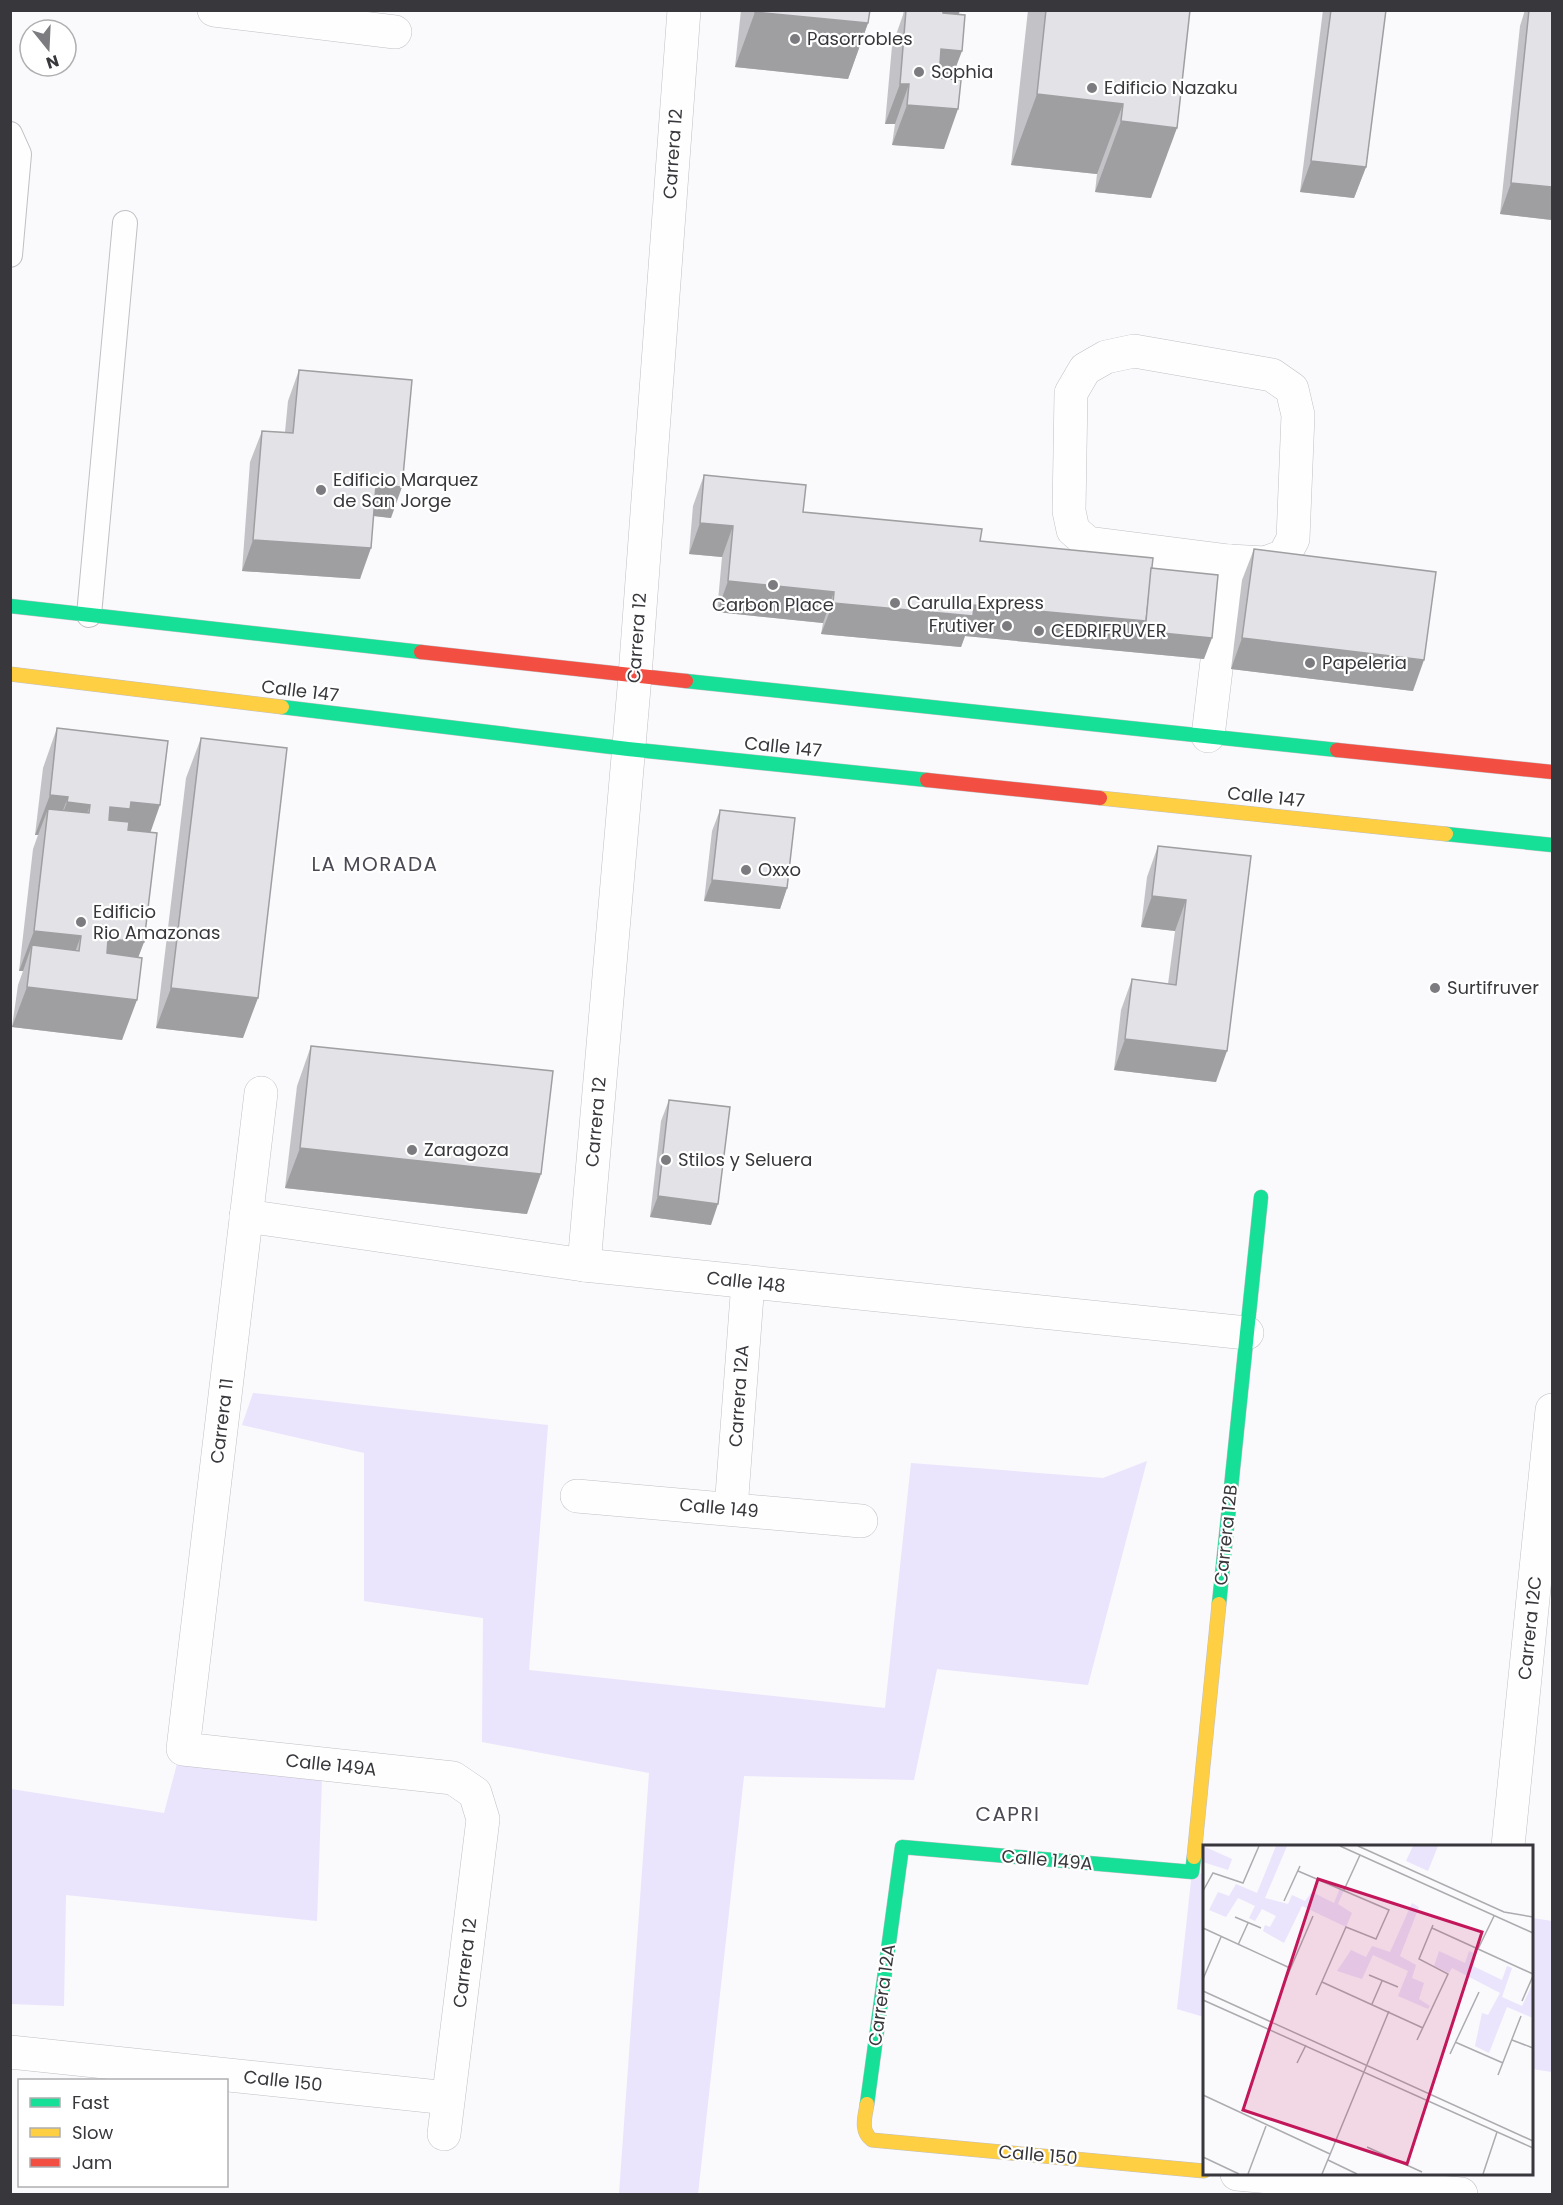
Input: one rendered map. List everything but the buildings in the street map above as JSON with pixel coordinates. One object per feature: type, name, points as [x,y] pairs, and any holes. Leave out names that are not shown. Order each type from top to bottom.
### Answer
[{"type":"main road","points":[[10,606],[635,676],[1552,772]]},
{"type":"main road","name":"Calle 147","points":[[10,674],[628,749],[1552,845]]},
{"type":"main road","name":"Carrera 12B","points":[[1192,1872],[1261,1197]]},
{"type":"main road","name":"Calle 149A","points":[[902,1847],[1192,1872]]},
{"type":"main road","name":"Carrera 12A","points":[[873,2140],[867,2136],[864,2128],[902,1847]]},
{"type":"main road","name":"Calle 150","points":[[873,2140],[1203,2170]]},
{"type":"street","points":[[214,10],[395,32]]},
{"type":"street","name":"Carrera 12","points":[[584,1265],[635,676],[684,10]]},
{"type":"street","points":[[1134,351],[1272,375],[1292,389],[1298,415],[1293,539],[1284,556],[1265,563],[1229,561],[1088,543],[1073,530],[1069,511],[1071,393],[1085,369],[1107,357],[1134,351]]},
{"type":"street","points":[[1208,736],[1229,561]]},
{"type":"street","name":"Carrera 11","points":[[183,1749],[261,1093]]},
{"type":"street","name":"Calle 148","points":[[246,1216],[584,1265],[1247,1333]]},
{"type":"street","name":"Carrera 12A","points":[[731,1509],[748,1282]]},
{"type":"street","name":"Carrera 12C","points":[[1508,1845],[1552,1410]]},
{"type":"street","name":"Calle 149","points":[[577,1496],[861,1521]]},
{"type":"street","name":"Calle 149A","points":[[183,1749],[453,1778],[475,1794]]},
{"type":"street","name":"Carrera 12","points":[[444,2134],[483,1819],[475,1794]]},
{"type":"street","name":"Calle 150","points":[[10,2052],[448,2098]]},
{"type":"street","points":[[1243,2175],[1310,2187],[1461,2194]]},
{"type":"lane","points":[[10,134],[19,154],[10,255]]},
{"type":"lane","points":[[89,615],[125,223]]},
{"type":"shaded area","points":[[253,1393],[548,1425],[529,1670],[885,1708],[911,1463],[1103,1478],[1147,1461],[1088,1685],[937,1669],[914,1780],[744,1776],[698,2194],[619,2194],[649,1773],[482,1742],[483,1618],[364,1601],[364,1453],[242,1425]]},
{"type":"shaded area","points":[[177,1764],[322,1778],[317,1921],[66,1895],[64,2006],[11,2004],[11,1789],[164,1813]]},
{"type":"shaded area","points":[[1192,1872],[1203,1874],[1203,2017],[1177,2009]]},
{"type":"shaded area","points":[[1533,1918],[1552,1921],[1552,2072],[1533,2069]]},
{"type":"traffic: fast","points":[[10,606],[421,652]]},
{"type":"traffic: fast","points":[[686,681],[1337,750]]},
{"type":"traffic: fast","points":[[282,707],[628,749],[927,780]]},
{"type":"traffic: fast","points":[[1446,834],[1552,845]]},
{"type":"traffic: fast","points":[[1219,1604],[1261,1197]]},
{"type":"traffic: fast","points":[[867,2104],[902,1847],[1192,1872],[1194,1857]]},
{"type":"traffic: slow","points":[[10,674],[282,707]]},
{"type":"traffic: slow","points":[[1100,798],[1446,834]]},
{"type":"traffic: slow","points":[[1194,1857],[1219,1604]]},
{"type":"traffic: slow","points":[[867,2104],[865,2128],[872,2140],[1203,2171]]},
{"type":"traffic: jam","points":[[421,652],[686,681]]},
{"type":"traffic: jam","points":[[1337,750],[1552,772]]},
{"type":"traffic: jam","points":[[927,780],[1100,798]]},
{"type":"place","name":"Pasorrobles","points":[[795,39]]},
{"type":"place","name":"Sophia","points":[[919,72]]},
{"type":"place","name":"Edificio Nazaku","points":[[1092,88]]},
{"type":"place","name":"Edificio Marquez de San Jorge","points":[[321,490]]},
{"type":"place","name":"Carbon Place","points":[[773,585]]},
{"type":"place","name":"Carulla Express","points":[[895,603]]},
{"type":"place","name":"Frutiver","points":[[1007,626]]},
{"type":"place","name":"CEDRIFRUVER","points":[[1039,631]]},
{"type":"place","name":"Papeleria","points":[[1310,663]]},
{"type":"place","name":"Oxxo","points":[[746,870]]},
{"type":"place","name":"Edificio Rio Amazonas","points":[[81,922]]},
{"type":"place","name":"Surtifruver","points":[[1435,988]]},
{"type":"place","name":"Zaragoza","points":[[412,1150]]},
{"type":"place","name":"Stilos y Seluera","points":[[666,1160]]},
{"type":"district","name":"LA MORADA","points":[[375,864]]},
{"type":"district","name":"CAPRI","points":[[1008,1814]]}]
